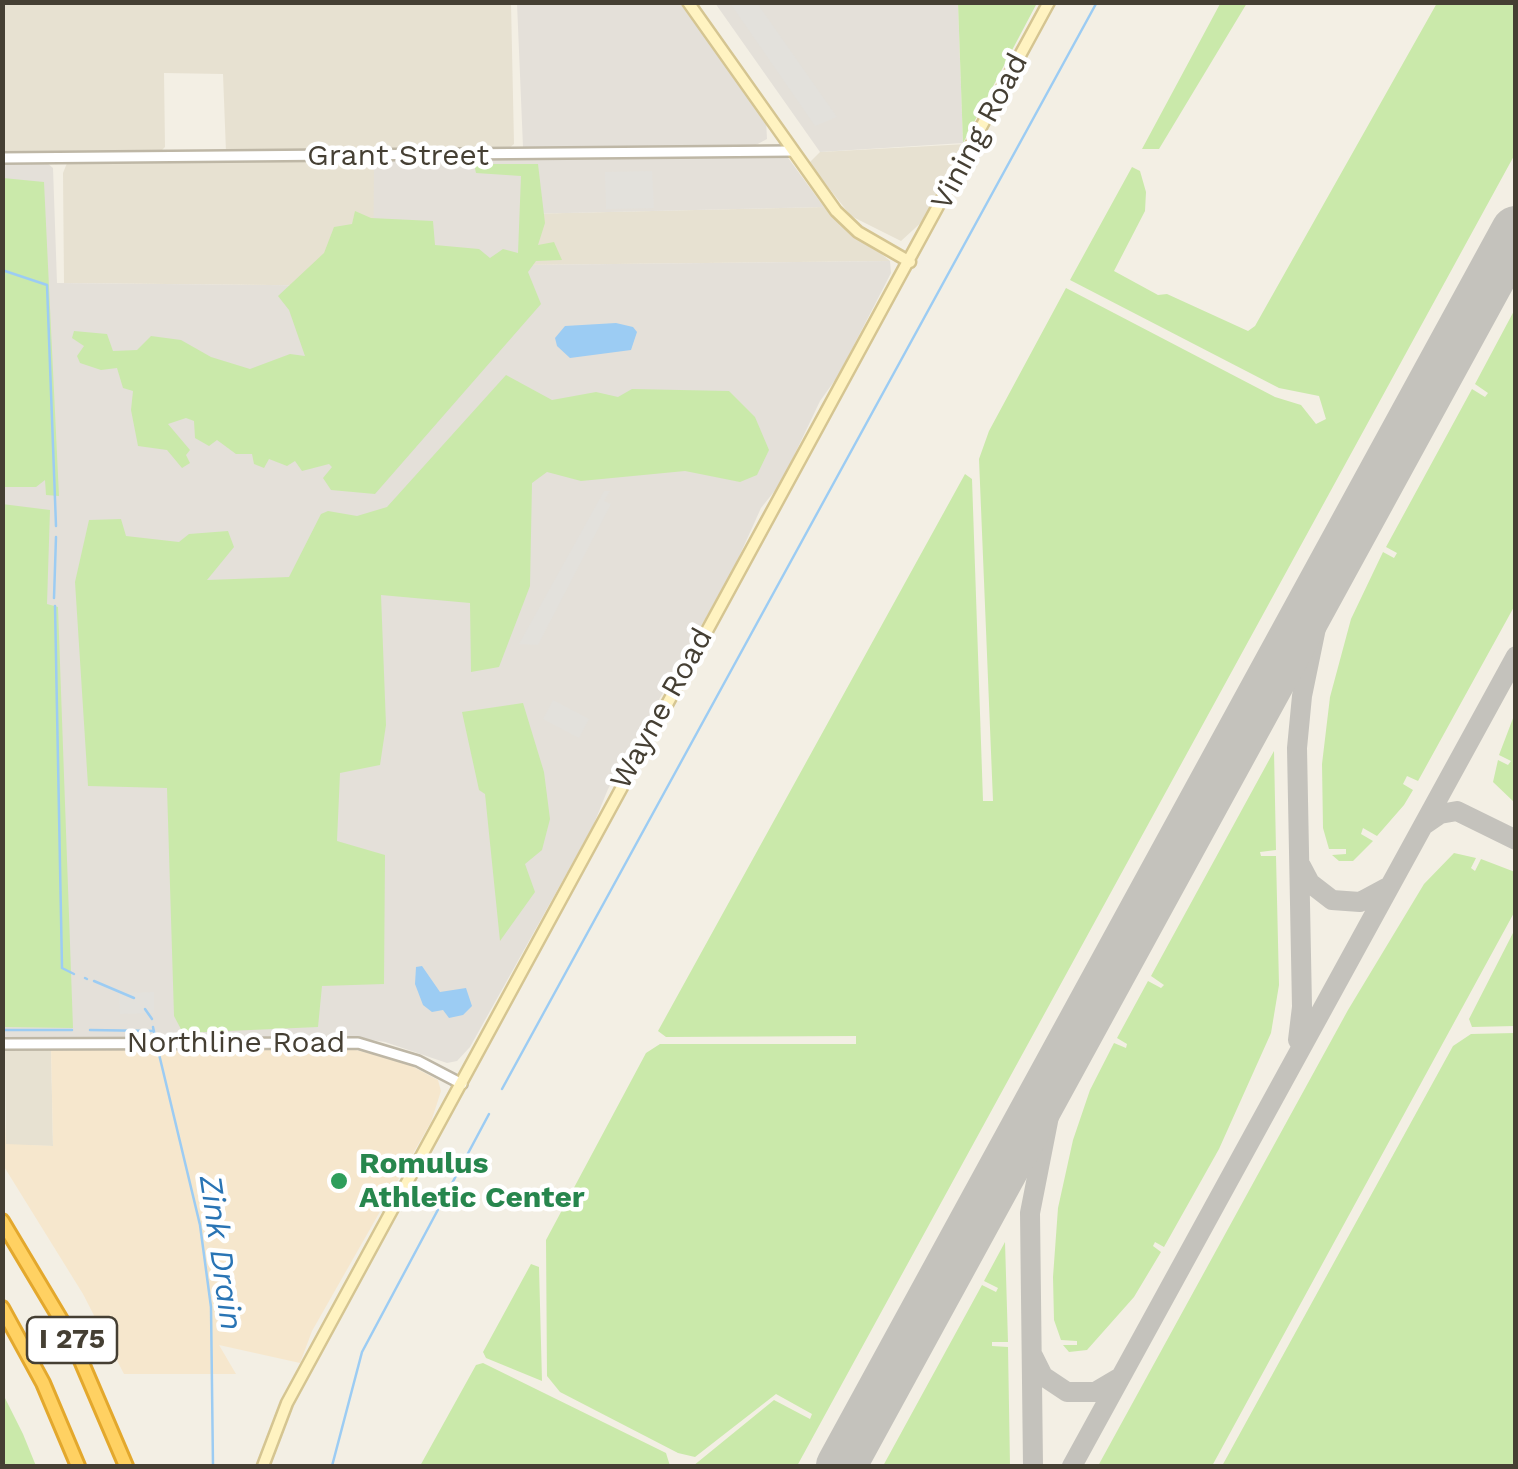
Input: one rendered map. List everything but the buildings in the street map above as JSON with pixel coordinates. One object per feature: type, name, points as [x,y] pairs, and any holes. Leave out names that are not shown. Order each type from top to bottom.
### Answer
[{"type":"highway","name":"I 275","points":[[2,1222],[70,1335],[126,1466]]},
{"type":"highway","name":"I 275","points":[[2,1308],[43,1383],[78,1466]]},
{"type":"main road","points":[[688,2],[837,212],[858,232],[910,262]]},
{"type":"main road","name":"Vining Road","points":[[910,262],[1049,2]]},
{"type":"main road","name":"Wayne Road","points":[[264,1466],[286,1404],[763,522],[910,262]]},
{"type":"street","name":"Grant Street","points":[[2,158],[793,151]]},
{"type":"street","name":"Northline Road","points":[[2,1044],[358,1042],[418,1061],[462,1084]]},
{"type":"shaded area","points":[[2,3],[511,3],[514,144],[508,149],[226,152],[223,74],[164,73],[165,147],[161,151],[3,153]]},
{"type":"shaded area","points":[[517,3],[680,3],[766,120],[767,139],[754,146],[523,147]]},
{"type":"shaded area","points":[[715,3],[958,3],[963,143],[820,152]]},
{"type":"shaded area","points":[[730,3],[757,3],[837,117],[815,126]]},
{"type":"shaded area","points":[[967,144],[925,219],[901,241],[851,216],[809,163],[820,152]]},
{"type":"shaded area","points":[[786,155],[824,207],[524,214],[523,265],[890,261],[891,273],[838,376],[820,401],[781,483],[761,508],[733,570],[608,789],[593,826],[470,1047],[457,1061],[447,1063],[385,1042],[344,1036],[3,1039],[2,160],[46,162],[53,168],[57,283],[373,286],[374,159]]},
{"type":"shaded area","points":[[374,159],[374,286],[64,283],[63,173],[67,163]]},
{"type":"shaded area","points":[[652,171],[654,208],[606,209],[605,172]]},
{"type":"shaded area","points":[[824,207],[890,261],[523,265],[523,214]]},
{"type":"shaded area","points":[[604,491],[610,491],[604,501],[611,504],[538,645],[519,644]]},
{"type":"shaded area","points":[[553,700],[589,719],[579,738],[543,719]]},
{"type":"shaded area","points":[[154,992],[154,1013],[120,1014],[119,993]]},
{"type":"shaded area","points":[[51,1046],[53,1146],[6,1145],[5,1047]]},
{"type":"shaded area","points":[[51,1046],[356,1050],[404,1062],[438,1080],[441,1091],[431,1122],[312,1331],[300,1363],[219,1345],[236,1374],[124,1374],[83,1294],[3,1165],[2,1047],[6,1144],[53,1146]]},
{"type":"green space","points":[[1221,2],[1247,3],[1159,149],[1142,149]]},
{"type":"green space","points":[[958,3],[1037,3],[963,143]]},
{"type":"green space","points":[[1437,3],[1515,3],[1515,154],[797,1466],[693,1466],[774,1400],[810,1419],[812,1414],[776,1394],[695,1457],[678,1453],[560,1392],[547,1376],[546,1240],[646,1053],[660,1044],[856,1044],[856,1036],[666,1037],[658,1031],[965,474],[972,479],[983,801],[993,801],[979,459],[989,431],[1066,288],[1275,397],[1301,405],[1316,424],[1326,419],[1319,396],[1279,388],[1070,280],[1132,167],[1140,171],[1146,192],[1145,211],[1114,271],[1158,295],[1167,294],[1248,331],[1255,326]]},
{"type":"green space","points":[[474,164],[538,164],[545,223],[538,245],[554,242],[562,260],[536,261],[528,272],[541,304],[375,494],[331,490],[323,478],[332,467],[329,464],[302,471],[295,461],[287,466],[269,459],[264,468],[254,464],[252,454],[236,454],[217,440],[209,446],[195,438],[194,421],[186,418],[168,424],[190,450],[186,455],[190,463],[182,468],[167,450],[138,446],[131,410],[133,391],[123,388],[117,368],[101,370],[80,363],[77,356],[84,346],[72,338],[74,331],[107,334],[113,351],[137,350],[151,336],[181,340],[211,357],[250,369],[290,354],[305,356],[289,310],[278,296],[324,253],[334,227],[352,224],[355,211],[371,218],[433,221],[435,245],[479,249],[490,258],[503,249],[518,253],[521,176],[476,173]]},
{"type":"green space","points":[[3,178],[44,182],[59,496],[46,495],[45,480],[36,487],[3,487]]},
{"type":"green space","points":[[1515,309],[1515,605],[1418,781],[1407,776],[1403,784],[1413,790],[1404,805],[1377,836],[1363,828],[1361,834],[1373,841],[1353,861],[1339,861],[1332,855],[1346,854],[1346,849],[1329,849],[1323,828],[1322,764],[1330,697],[1351,619],[1383,552],[1394,558],[1397,553],[1386,547],[1472,389],[1485,397],[1488,393],[1475,384]]},
{"type":"green space","points":[[506,375],[552,400],[596,392],[618,397],[632,389],[729,391],[755,417],[769,450],[757,475],[740,482],[685,471],[581,481],[547,472],[532,483],[530,586],[499,667],[471,672],[470,603],[381,595],[386,725],[380,765],[340,773],[337,841],[385,855],[384,984],[322,986],[318,1027],[183,1033],[174,1016],[167,788],[88,786],[75,582],[89,520],[121,519],[126,536],[179,542],[189,534],[228,531],[234,547],[207,580],[289,577],[321,514],[328,511],[357,516],[387,507]]},
{"type":"green space","points":[[2,504],[50,510],[47,604],[58,607],[73,1028],[3,1027]]},
{"type":"green space","points":[[523,703],[544,772],[550,819],[542,850],[525,864],[535,892],[500,941],[485,794],[479,790],[462,712]]},
{"type":"green space","points":[[1515,713],[1515,803],[1493,782],[1498,760],[1508,765],[1511,761],[1499,755]]},
{"type":"green space","points":[[1274,751],[1276,850],[1260,852],[1261,856],[1276,856],[1279,985],[1271,1033],[1219,1149],[1164,1247],[1155,1242],[1153,1246],[1161,1252],[1134,1297],[1087,1350],[1069,1352],[1063,1345],[1077,1345],[1077,1341],[1061,1340],[1054,1320],[1058,1208],[1073,1140],[1090,1090],[1114,1043],[1126,1048],[1127,1044],[1117,1038],[1148,981],[1161,988],[1164,985],[1151,976]]},
{"type":"green space","points":[[1454,853],[1476,858],[1471,868],[1475,871],[1481,859],[1515,872],[1515,911],[1212,1466],[1098,1466],[1348,1010],[1424,884]]},
{"type":"green space","points":[[1515,929],[1515,1026],[1472,1027],[1469,1019]]},
{"type":"green space","points":[[1515,1033],[1515,1466],[1222,1466],[1453,1046],[1471,1034]]},
{"type":"green space","points":[[1005,1242],[1008,1342],[992,1342],[992,1346],[1008,1347],[1010,1466],[883,1466],[982,1285],[996,1292],[998,1288],[984,1281]]},
{"type":"green space","points":[[531,1264],[539,1267],[542,1381],[486,1358],[483,1352]]},
{"type":"green space","points":[[483,1363],[666,1453],[670,1466],[420,1466],[476,1365]]},
{"type":"green space","points":[[3,1394],[23,1434],[36,1466],[3,1466]]},
{"type":"water","points":[[616,323],[633,327],[637,332],[631,350],[570,358],[557,346],[555,338],[565,326]]},
{"type":"water","points":[[422,966],[440,992],[466,988],[472,1006],[463,1015],[449,1018],[443,1010],[432,1012],[423,1005],[415,984],[416,967]]},
{"type":"waterway","points":[[502,1089],[1097,2]]},
{"type":"waterway","points":[[2,270],[47,285],[56,526]]},
{"type":"waterway","points":[[54,598],[56,537]]},
{"type":"waterway","points":[[55,606],[62,968],[74,974]]},
{"type":"waterway","points":[[94,981],[134,998]]},
{"type":"waterway","points":[[145,1009],[152,1019]]},
{"type":"waterway","name":"Zink Drain","points":[[153,1027],[156,1042]]},
{"type":"waterway","name":"Zink Drain","points":[[2,1030],[72,1030]]},
{"type":"waterway","name":"Zink Drain","points":[[90,1030],[154,1031]]},
{"type":"waterway","name":"Zink Drain","points":[[158,1050],[200,1225],[211,1307],[213,1466]]},
{"type":"waterway","points":[[332,1466],[362,1352],[489,1114]]},
{"type":"taxiway","points":[[1298,1040],[1302,1007],[1297,748],[1302,696],[1316,628],[1358,520]]},
{"type":"taxiway","points":[[1072,1466],[1516,656]]},
{"type":"taxiway","points":[[1424,825],[1440,814],[1457,811],[1516,840]]},
{"type":"taxiway","points":[[1301,866],[1310,883],[1332,900],[1360,902],[1386,888]]},
{"type":"taxiway","points":[[1033,1466],[1030,1213],[1051,1106],[1079,1029]]},
{"type":"taxiway","points":[[1033,1356],[1043,1376],[1067,1392],[1095,1392],[1117,1379]]},
{"type":"runway","points":[[841,1466],[1516,231]]},
{"type":"place","name":"Romulus Athletic Center","points":[[339,1181]]}]
